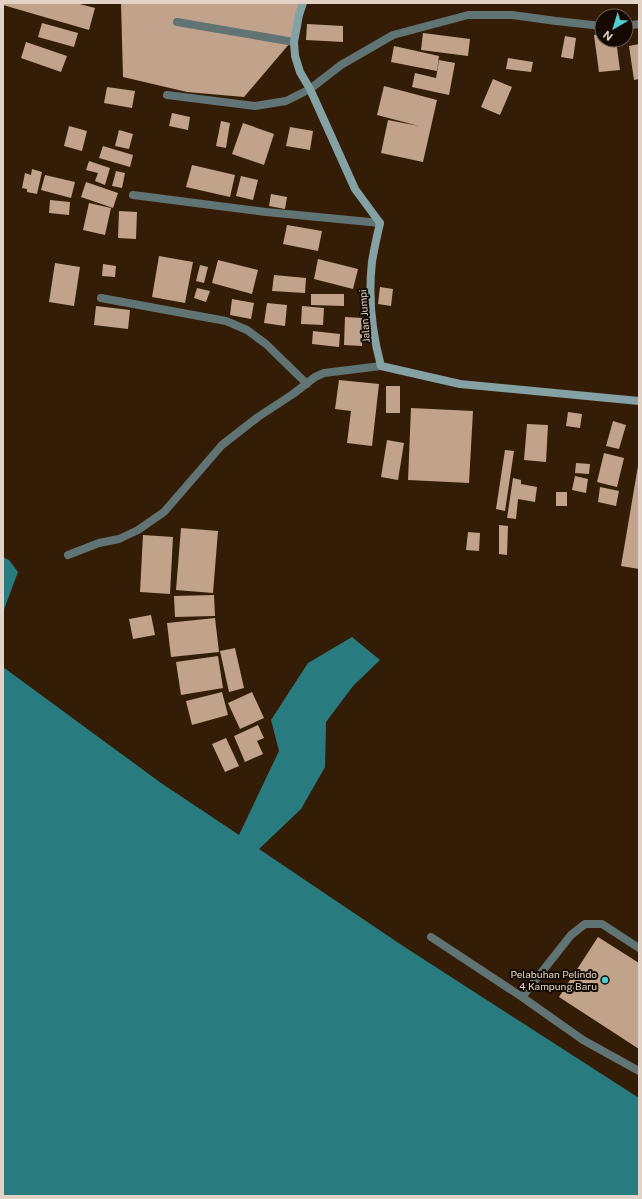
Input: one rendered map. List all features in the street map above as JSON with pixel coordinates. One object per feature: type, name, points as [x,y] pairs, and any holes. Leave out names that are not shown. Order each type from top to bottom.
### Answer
[{"type":"street","points":[[303,3],[294,42],[295,56],[300,72],[310,90],[355,188],[380,223]]},
{"type":"street","points":[[167,95],[255,106],[286,101],[310,90],[341,65],[393,35],[468,16],[512,15],[594,25]]},
{"type":"street","points":[[177,22],[294,42]]},
{"type":"street","points":[[133,194],[266,212],[380,223]]},
{"type":"street","name":"Jalan Jumpi","points":[[380,223],[372,262],[371,305],[376,350],[381,366]]},
{"type":"street","points":[[100,298],[226,321],[247,330],[266,344],[307,384]]},
{"type":"street","points":[[68,555],[98,543],[120,539],[145,526],[164,512],[222,445],[258,417],[315,377],[324,374],[381,366],[460,384],[639,401]]},
{"type":"street","points":[[522,996],[571,935],[585,924],[602,924],[639,948]]},
{"type":"street","points":[[431,937],[522,996],[583,1040],[639,1071]]},
{"type":"water","points":[[3,557],[9,560],[18,572],[3,612]]},
{"type":"water","points":[[352,637],[380,660],[353,686],[326,722],[325,767],[301,809],[259,849],[403,946],[639,1098],[639,1196],[3,1196],[3,667],[161,783],[239,835],[279,751],[271,720],[308,663]]},
{"type":"building","points":[[3,3],[76,3],[95,8],[89,30],[3,5]]},
{"type":"building","points":[[121,3],[301,3],[290,43],[244,97],[187,92],[123,77]]},
{"type":"building","points":[[42,23],[78,33],[74,47],[38,37]]},
{"type":"building","points":[[307,24],[343,26],[343,42],[306,40]]},
{"type":"building","points":[[423,33],[470,39],[468,56],[421,50]]},
{"type":"building","points":[[565,36],[576,38],[573,59],[561,57]]},
{"type":"building","points":[[26,42],[67,56],[61,72],[21,58]]},
{"type":"building","points":[[639,44],[639,79],[634,80],[629,48],[634,48],[634,45]]},
{"type":"building","points":[[394,46],[439,56],[437,71],[391,62]]},
{"type":"building","points":[[596,48],[617,48],[620,70],[599,72]]},
{"type":"building","points":[[508,58],[533,62],[531,72],[506,69]]},
{"type":"building","points":[[439,60],[455,63],[449,95],[412,87],[415,73],[436,78]]},
{"type":"building","points":[[493,79],[512,87],[500,115],[481,107]]},
{"type":"building","points":[[384,86],[437,100],[423,162],[381,153],[388,120],[419,126],[377,115]]},
{"type":"building","points":[[107,87],[135,91],[132,108],[104,103]]},
{"type":"building","points":[[172,113],[190,117],[188,130],[169,126]]},
{"type":"building","points":[[221,121],[230,123],[226,148],[216,146]]},
{"type":"building","points":[[243,123],[274,134],[264,165],[232,154]]},
{"type":"building","points":[[69,126],[87,131],[82,151],[64,146]]},
{"type":"building","points":[[290,127],[313,131],[310,150],[286,146]]},
{"type":"building","points":[[119,130],[133,134],[129,149],[115,146]]},
{"type":"building","points":[[103,146],[133,155],[130,167],[99,158]]},
{"type":"building","points":[[89,161],[110,168],[105,185],[95,181],[98,173],[86,170]]},
{"type":"building","points":[[192,165],[235,175],[230,197],[186,187]]},
{"type":"building","points":[[32,169],[42,172],[37,194],[27,192],[27,189],[22,188],[25,173],[31,175]]},
{"type":"building","points":[[116,171],[125,173],[122,188],[112,186]]},
{"type":"building","points":[[45,175],[75,182],[71,198],[41,190]]},
{"type":"building","points":[[241,176],[258,180],[253,200],[236,196]]},
{"type":"building","points":[[86,182],[118,193],[113,208],[81,197]]},
{"type":"building","points":[[271,194],[287,197],[285,209],[269,206]]},
{"type":"building","points":[[50,200],[70,202],[69,215],[49,213]]},
{"type":"building","points":[[89,203],[111,208],[105,235],[83,230]]},
{"type":"building","points":[[119,211],[137,212],[136,239],[118,238]]},
{"type":"building","points":[[287,225],[322,231],[318,251],[283,244]]},
{"type":"building","points":[[159,256],[193,262],[185,303],[152,297]]},
{"type":"building","points":[[318,259],[358,269],[353,289],[314,279]]},
{"type":"building","points":[[218,260],[258,270],[252,294],[212,283]]},
{"type":"building","points":[[55,263],[80,267],[74,306],[49,302]]},
{"type":"building","points":[[103,264],[116,266],[115,277],[102,276]]},
{"type":"building","points":[[200,265],[208,267],[204,283],[196,281]]},
{"type":"building","points":[[274,275],[306,278],[305,293],[272,291]]},
{"type":"building","points":[[380,287],[393,289],[391,306],[378,304]]},
{"type":"building","points":[[197,288],[210,291],[206,302],[194,298]]},
{"type":"building","points":[[311,294],[344,294],[344,306],[311,305]]},
{"type":"building","points":[[232,299],[254,303],[251,319],[230,315]]},
{"type":"building","points":[[267,303],[287,305],[285,326],[264,323]]},
{"type":"building","points":[[96,306],[130,310],[128,329],[94,325]]},
{"type":"building","points":[[302,306],[324,308],[323,325],[301,324]]},
{"type":"building","points":[[345,317],[362,318],[362,346],[344,345]]},
{"type":"building","points":[[313,331],[340,334],[339,347],[312,344]]},
{"type":"building","points":[[339,380],[379,384],[372,446],[347,443],[351,411],[335,409]]},
{"type":"building","points":[[386,386],[400,386],[400,413],[386,413]]},
{"type":"building","points":[[411,408],[473,411],[469,483],[408,480]]},
{"type":"building","points":[[568,412],[582,414],[580,428],[566,426]]},
{"type":"building","points":[[613,421],[626,425],[619,449],[606,446]]},
{"type":"building","points":[[527,424],[548,425],[546,462],[524,460]]},
{"type":"building","points":[[387,440],[404,443],[398,480],[381,477]]},
{"type":"building","points":[[505,450],[514,451],[505,511],[496,509]]},
{"type":"building","points":[[604,453],[624,458],[617,487],[597,482]]},
{"type":"building","points":[[576,463],[590,464],[589,474],[575,473]]},
{"type":"building","points":[[639,466],[639,569],[621,566]]},
{"type":"building","points":[[575,476],[588,479],[586,493],[572,490]]},
{"type":"building","points":[[513,478],[521,480],[521,484],[537,487],[535,502],[518,499],[516,519],[507,518]]},
{"type":"building","points":[[600,487],[619,491],[616,506],[598,502]]},
{"type":"building","points":[[556,492],[567,492],[567,506],[556,506]]},
{"type":"building","points":[[499,525],[508,526],[507,555],[499,554]]},
{"type":"building","points":[[181,528],[218,531],[213,593],[176,590]]},
{"type":"building","points":[[468,532],[480,533],[479,551],[466,550]]},
{"type":"building","points":[[143,535],[173,537],[170,594],[140,592]]},
{"type":"building","points":[[214,595],[215,616],[175,617],[174,596]]},
{"type":"building","points":[[151,615],[155,635],[133,639],[129,619]]},
{"type":"building","points":[[215,618],[219,652],[171,657],[167,623]]},
{"type":"building","points":[[235,648],[244,688],[229,692],[220,651]]},
{"type":"building","points":[[218,656],[223,688],[181,695],[176,662]]},
{"type":"building","points":[[222,692],[228,715],[192,725],[186,701]]},
{"type":"building","points":[[252,692],[264,718],[240,729],[228,703]]},
{"type":"building","points":[[258,725],[264,738],[257,741],[263,754],[245,762],[234,736]]},
{"type":"building","points":[[226,738],[239,766],[225,772],[212,744]]},
{"type":"building","name":"Pelabuhan Pelindo 4 Kampung Baru","points":[[598,937],[639,963],[639,1049],[559,997]]},
{"type":"place","name":"Pelabuhan Pelindo 4 Kampung Baru","points":[[605,980]]}]
